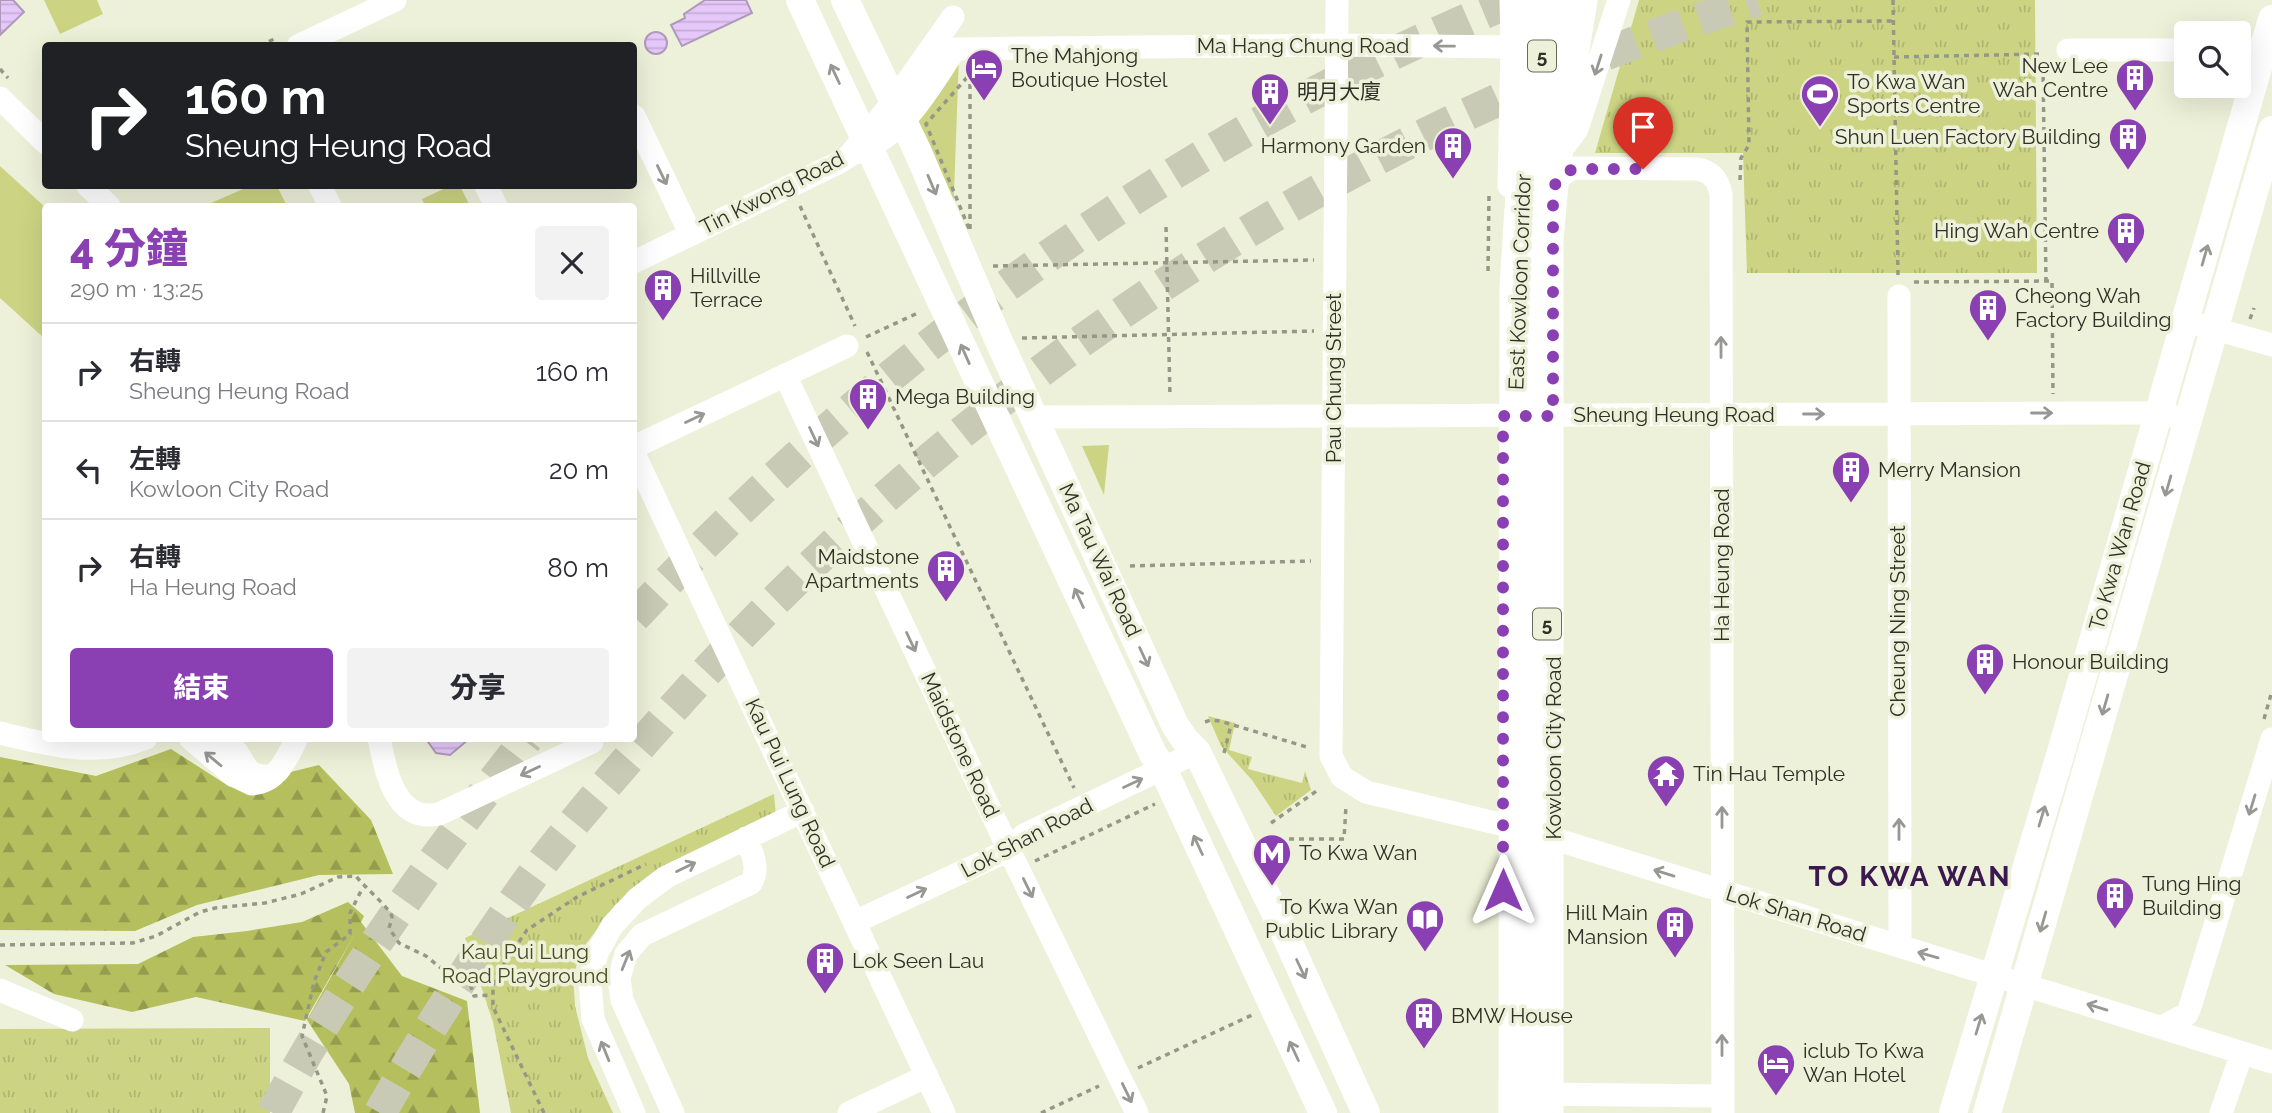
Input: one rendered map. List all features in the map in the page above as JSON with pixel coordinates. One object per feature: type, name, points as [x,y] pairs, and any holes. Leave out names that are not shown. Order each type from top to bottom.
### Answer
[{"type":"highway","name":"East Kowloon Corridor","points":[[1507,1107],[1516,288],[1523,177],[1551,0]]},
{"type":"highway","name":"East Kowloon Corridor","points":[[1552,1107],[1546,282],[1550,197],[1581,0]]},
{"type":"main road","name":"Ma Tau Wai Road","points":[[800,0],[861,146],[1153,754],[1163,769],[1323,1113]]},
{"type":"main road","name":"Ma Tau Wai Road","points":[[845,0],[907,116],[918,150],[1034,417],[1175,725],[1185,740],[1210,753],[1279,921],[1366,1113]]},
{"type":"main road","points":[[1569,70],[1588,0]]},
{"type":"main road","name":"To Kwa Wan Road","points":[[2251,49],[2272,19]]},
{"type":"main road","name":"To Kwa Wan Road","points":[[1953,1113],[2185,321],[2238,98]]},
{"type":"main road","name":"To Kwa Wan Road","points":[[1987,1113],[2272,130]]},
{"type":"street","points":[[306,42],[395,0]]},
{"type":"street","name":"Pau Chung Street","points":[[1322,753],[1335,417],[1337,0]]},
{"type":"street","points":[[1511,0],[1511,124],[1503,416],[1503,825],[1507,1107],[1723,1104]]},
{"type":"street","points":[[1511,124],[1526,88],[1532,0]]},
{"type":"street","points":[[1510,160],[1550,155],[1572,137],[1577,129],[1619,0]]},
{"type":"street","points":[[907,116],[953,8]]},
{"type":"street","points":[[907,116],[954,49],[953,8]]},
{"type":"street","name":"Ma Hang Chung Road","points":[[954,49],[1337,45],[1512,47]]},
{"type":"street","points":[[2068,50],[2174,50]]},
{"type":"street","points":[[0,98],[42,139]]},
{"type":"street","name":"Tin Kwong Road","points":[[637,261],[861,146],[907,116]]},
{"type":"street","points":[[637,122],[691,235]]},
{"type":"street","name":"Ha Heung Road","points":[[1561,175],[1574,169],[1696,169],[1711,174],[1717,180],[1721,194],[1723,1104]]},
{"type":"street","name":"Kowloon City Road","points":[[1552,1107],[1553,193],[1561,175]]},
{"type":"street","points":[[91,189],[106,203]]},
{"type":"street","name":"Cheung Ning Street","points":[[1900,946],[1897,414],[1903,286]]},
{"type":"street","points":[[2185,321],[2272,345]]},
{"type":"street","points":[[637,446],[859,341]]},
{"type":"street","name":"Maidstone Road","points":[[785,375],[1009,850],[1137,1113]]},
{"type":"street","name":"Sheung Heung Road","points":[[1034,417],[2159,413],[2186,420]]},
{"type":"street","name":"Kau Pui Lung Road","points":[[637,459],[944,1113]]},
{"type":"street","points":[[0,733],[71,749],[114,747],[132,742]]},
{"type":"street","points":[[195,742],[243,782],[261,783],[280,769],[295,742]]},
{"type":"street","points":[[227,742],[254,775],[268,776],[280,769]]},
{"type":"street","points":[[381,742],[389,776],[401,802],[413,813],[429,816],[439,814],[592,742]]},
{"type":"street","points":[[2162,1027],[2187,1014],[2190,1007],[2271,750]]},
{"type":"street","name":"Lok Shan Road","points":[[855,922],[1009,850],[1024,835],[1163,769],[1210,753]]},
{"type":"street","name":"Lok Shan Road","points":[[1322,753],[1342,777],[1366,792],[1554,839],[2272,1062]]},
{"type":"street","points":[[634,1113],[593,1019],[590,981],[597,953],[612,926],[637,899],[666,877],[803,811]]},
{"type":"street","points":[[673,1113],[622,1000],[620,979],[626,954],[642,935],[751,883],[755,876],[755,862],[746,838]]},
{"type":"street","points":[[0,990],[72,1020]]},
{"type":"street","points":[[2221,1113],[2242,1053]]},
{"type":"street","points":[[849,1113],[927,1076]]},
{"type":"path","points":[[1893,0],[1903,286],[2052,281],[2053,400]]},
{"type":"path","points":[[1741,158],[1749,145],[1747,22],[1893,21]]},
{"type":"path","points":[[1894,57],[2043,54]]},
{"type":"path","points":[[2043,67],[2046,281]]},
{"type":"path","points":[[907,116],[970,231],[970,74],[949,96]]},
{"type":"path","points":[[1488,284],[1489,189]]},
{"type":"path","points":[[798,201],[859,341],[1077,794]]},
{"type":"path","points":[[1166,227],[1170,405]]},
{"type":"path","points":[[987,267],[1315,260]]},
{"type":"path","points":[[859,341],[929,308]]},
{"type":"path","points":[[1026,350],[1020,338],[1314,331]]},
{"type":"path","points":[[1130,566],[1311,561]]},
{"type":"path","points":[[1205,722],[1211,720],[1231,725],[1322,753]]},
{"type":"path","points":[[1210,753],[1231,725]]},
{"type":"path","points":[[1271,824],[1318,790]]},
{"type":"path","points":[[1031,867],[1034,861],[1155,804],[1163,805]]},
{"type":"path","points":[[1279,839],[1344,839],[1346,804]]},
{"type":"path","points":[[544,1113],[493,1007],[491,995],[500,970],[527,930],[577,897],[627,873]]},
{"type":"path","points":[[0,945],[133,943],[156,936],[200,912],[265,903],[301,894],[338,877],[356,876],[363,887],[389,909],[392,916],[389,928],[399,943],[426,956],[442,968],[467,975],[474,996],[491,995]]},
{"type":"path","points":[[323,1113],[327,1096],[302,1036],[314,982],[326,953],[349,934],[350,914],[363,887]]},
{"type":"path","points":[[1041,1113],[1261,1010]]},
{"type":"green space","points":[[44,0],[97,0],[103,14],[60,34]]},
{"type":"green space","points":[[1639,0],[2035,0],[2037,273],[1747,273],[1743,153],[1595,153]]},
{"type":"green space","points":[[959,57],[953,221],[910,122]]},
{"type":"green space","points":[[0,166],[42,204],[42,336],[0,298]]},
{"type":"green space","points":[[243,189],[278,189],[286,203],[211,203]]},
{"type":"green space","points":[[444,189],[462,189],[468,203],[424,203],[422,199]]},
{"type":"green space","points":[[1109,445],[1104,495],[1082,446]]},
{"type":"green space","points":[[1208,716],[1235,723],[1229,750],[1252,757],[1248,769],[1302,783],[1305,771],[1311,790],[1276,816],[1252,780],[1221,746]]},
{"type":"green space","points":[[171,749],[230,787],[319,765],[371,820],[393,874],[319,875],[197,905],[135,931],[0,930],[0,757],[96,776]]},
{"type":"green space","name":"Kau Pui Lung Road Playground","points":[[774,794],[776,817],[652,876],[616,904],[586,944],[573,974],[575,1006],[588,1058],[613,1113],[511,1113],[493,1022],[465,938]]},
{"type":"green space","points":[[348,902],[364,916],[361,922],[402,976],[467,1001],[480,1113],[355,1113],[349,1084],[307,1020],[357,930],[305,1021],[196,997],[132,1012],[54,994],[5,965],[138,964],[193,937],[302,922]]},
{"type":"green space","points":[[270,1028],[270,1113],[0,1113],[0,1029]]},
{"type":"shaded area","points":[[0,0],[13,0],[24,12],[0,35]]},
{"type":"shaded area","points":[[705,0],[746,0],[752,13],[682,46],[671,25],[685,18],[684,14]]},
{"type":"shaded area","points":[[656,32],[664,35],[667,43],[664,51],[656,54],[648,51],[645,43],[648,35]]},
{"type":"shaded area","points":[[428,742],[465,742],[450,755],[436,753]]},
{"type":"tunnel","points":[[637,614],[729,521],[828,429],[932,342],[1041,261],[1154,186],[1270,117],[1390,55],[1514,0]]},
{"type":"tunnel","points":[[380,1113],[450,996],[527,883],[575,821],[661,722],[775,601],[896,488],[1025,383],[1160,287],[1301,200],[1448,123],[1600,56],[1757,0]]},
{"type":"tunnel","points":[[273,1113],[360,967],[458,828],[524,742]]},
{"type":"place","name":"The Mahjong Boutique Hostel","points":[[984,102]]},
{"type":"place","name":"New Lee Wah Centre","points":[[2135,112]]},
{"type":"place","name":"明月大廈","points":[[1270,126]]},
{"type":"place","name":"To Kwa Wan Sports Centre","points":[[1820,128]]},
{"type":"place","name":"Shun Luen Factory Building","points":[[2128,171]]},
{"type":"place","name":"Harmony Garden","points":[[1453,180]]},
{"type":"place","name":"Hing Wah Centre","points":[[2126,265]]},
{"type":"place","name":"Hillville Terrace","points":[[663,322]]},
{"type":"place","name":"Cheong Wah Factory Building","points":[[1988,342]]},
{"type":"place","name":"Mega Building","points":[[868,431]]},
{"type":"place","name":"Merry Mansion","points":[[1851,504]]},
{"type":"place","name":"Maidstone Apartments","points":[[946,603]]},
{"type":"place","name":"Honour Building","points":[[1985,696]]},
{"type":"place","name":"Tin Hau Temple","points":[[1666,808]]},
{"type":"place","name":"To Kwa Wan","points":[[1272,887]]},
{"type":"place","name":"Tung Hing Building","points":[[2115,930]]},
{"type":"place","name":"To Kwa Wan Public Library","points":[[1425,953]]},
{"type":"place","name":"Hill Main Mansion","points":[[1675,959]]},
{"type":"place","name":"Lok Seen Lau","points":[[825,995]]},
{"type":"place","name":"BMW House","points":[[1424,1050]]},
{"type":"place","name":"iclub To Kwa Wan Hotel","points":[[1776,1097]]},
{"type":"district","name":"TO KWA WAN","points":[[1910,876]]},
{"type":"route","points":[[1503,890],[1503,416],[1553,416],[1553,193],[1557,180],[1567,171],[1574,169],[1643,169]]}]
